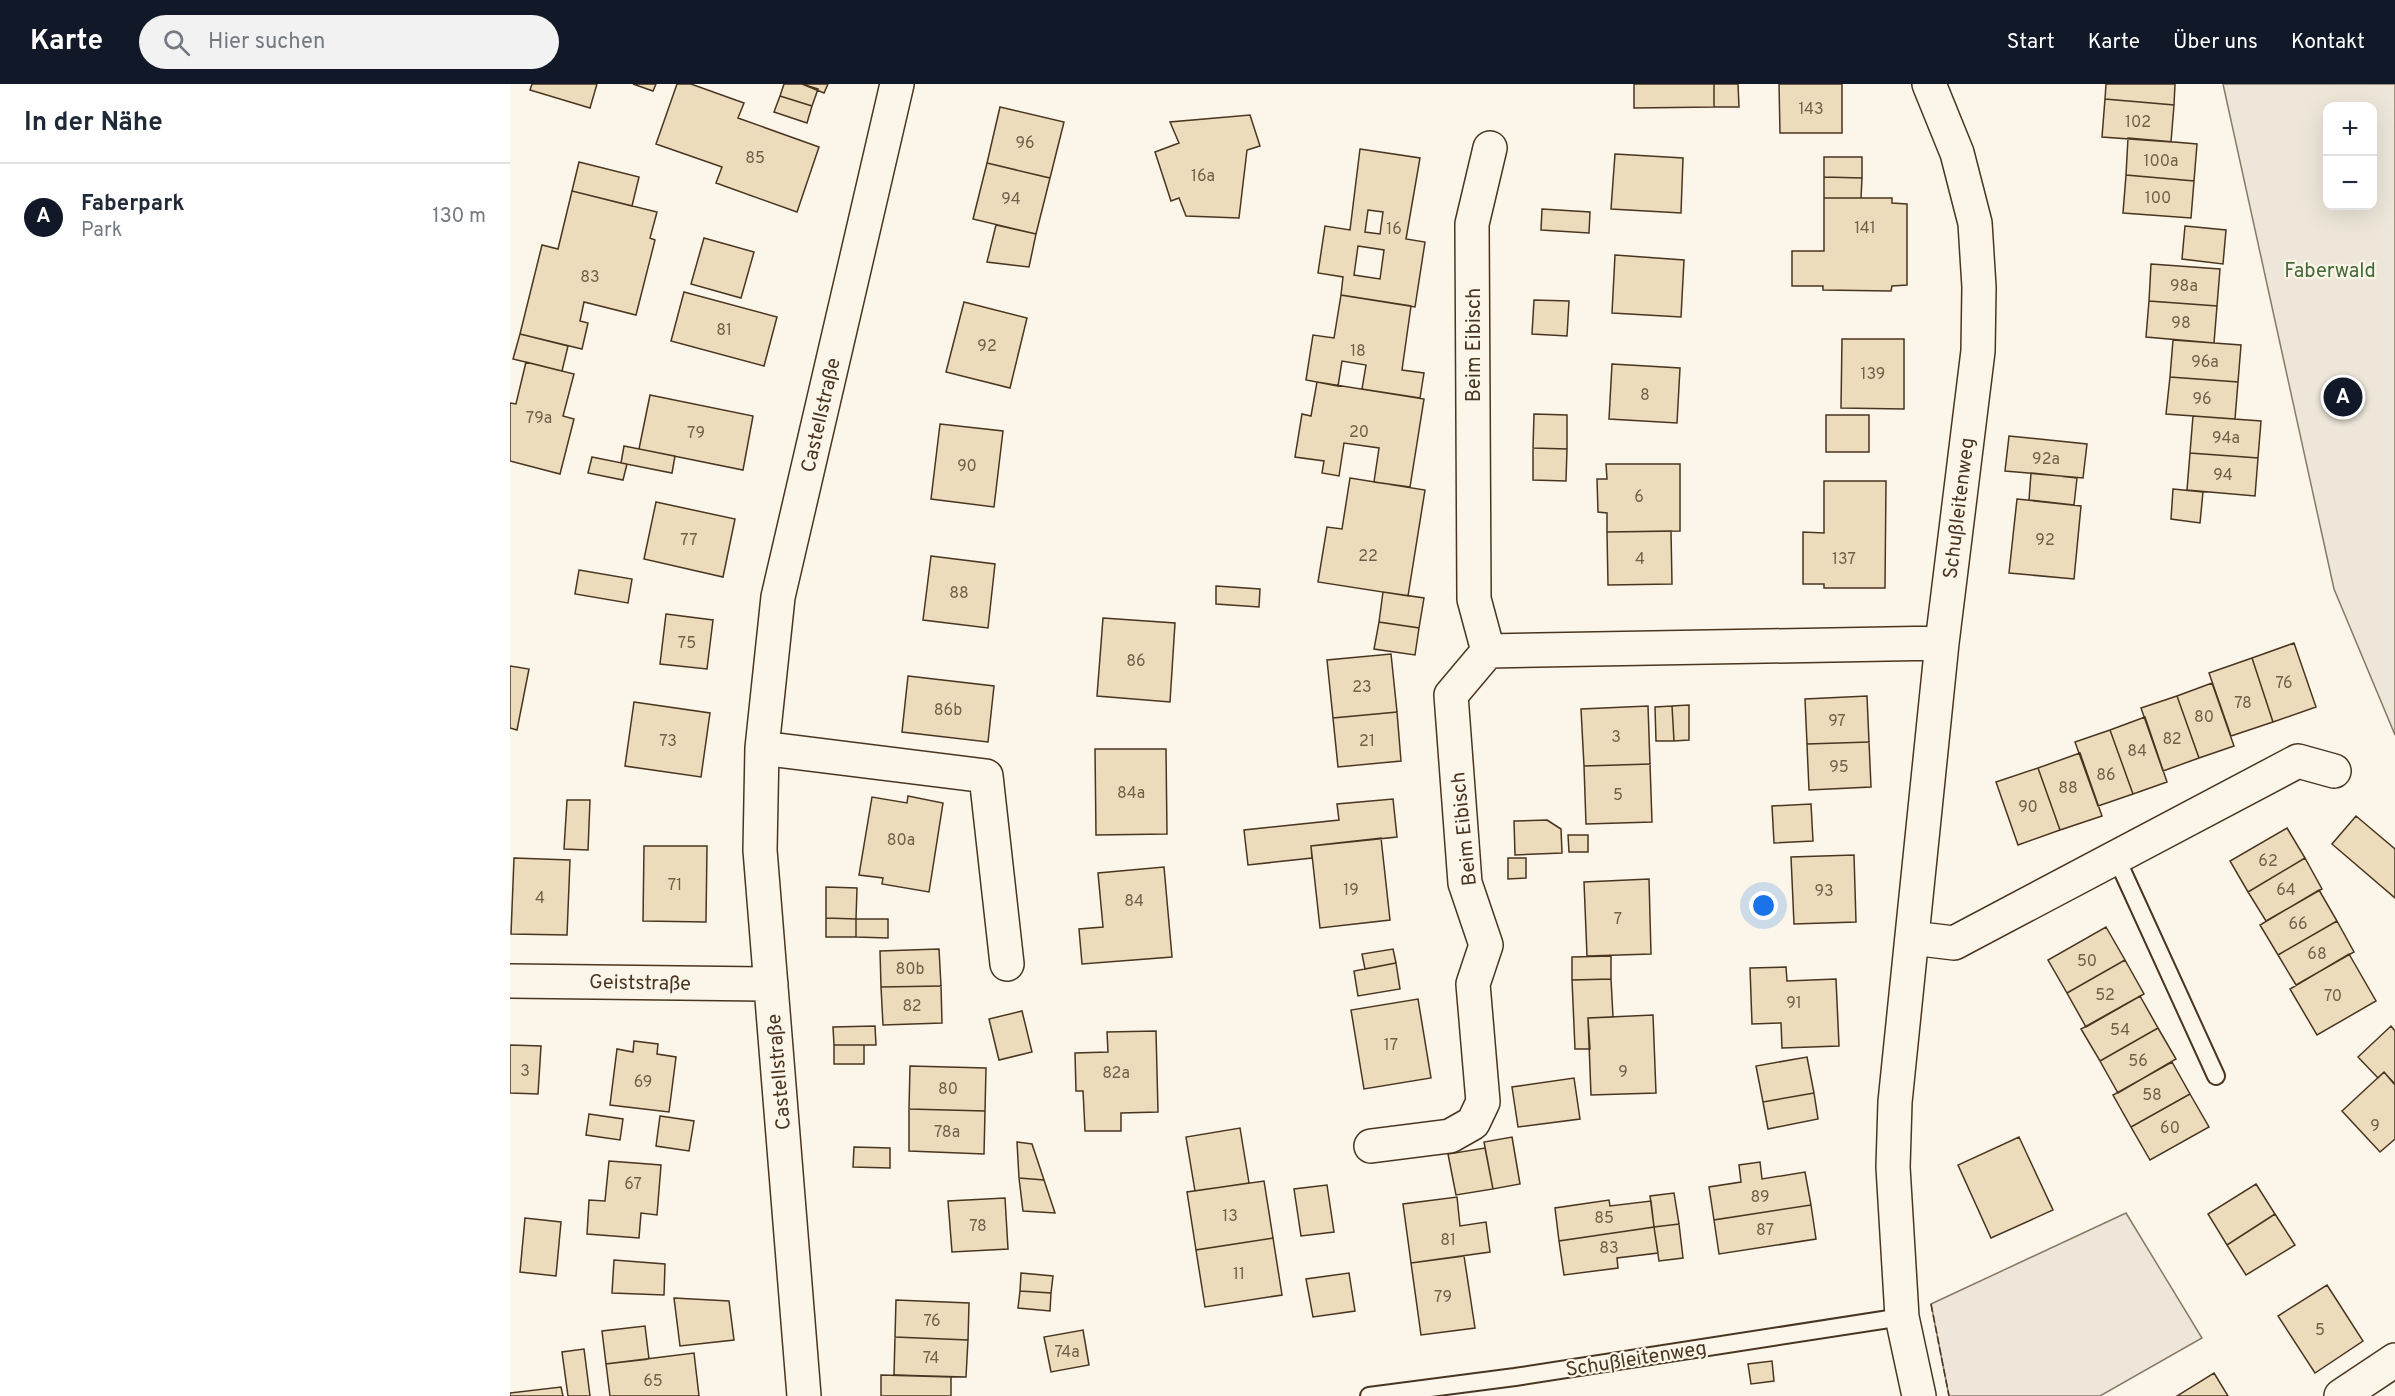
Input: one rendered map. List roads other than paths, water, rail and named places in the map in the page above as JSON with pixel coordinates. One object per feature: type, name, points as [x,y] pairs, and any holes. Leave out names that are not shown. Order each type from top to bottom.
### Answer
[{"type":"street","name":"Castellstraße","points":[[804,1396],[760,850],[762,748],[778,597],[897,84]]},
{"type":"street","name":"Schußleitenweg","points":[[1919,1396],[1902,1317],[1893,1167],[1895,1102],[1942,643],[1978,351],[1979,288],[1975,223],[1957,153],[1929,84]]},
{"type":"street","name":"Beim Eibisch","points":[[1371,1146],[1450,1136],[1473,1123],[1483,1102],[1473,984],[1486,945],[1465,883],[1451,695],[1488,651],[1474,599],[1472,224],[1490,148]]},
{"type":"street","points":[[1488,651],[1942,643]]},
{"type":"street","points":[[762,748],[986,776],[1007,964]]},
{"type":"street","points":[[1912,938],[1954,943],[2298,761],[2334,771]]},
{"type":"street","name":"Geiststraße","points":[[510,981],[771,984]]},
{"type":"street","points":[[2341,1396],[2395,1360]]},
{"type":"lane","points":[[2116,857],[2216,1076]]},
{"type":"lane","name":"Schußleitenweg","points":[[1369,1396],[1539,1373],[1902,1317]]},
{"type":"place","name":"Faberpark","points":[[2343,397]]},
{"type":"park label","name":"Faberwald","points":[[2330,270]]}]
